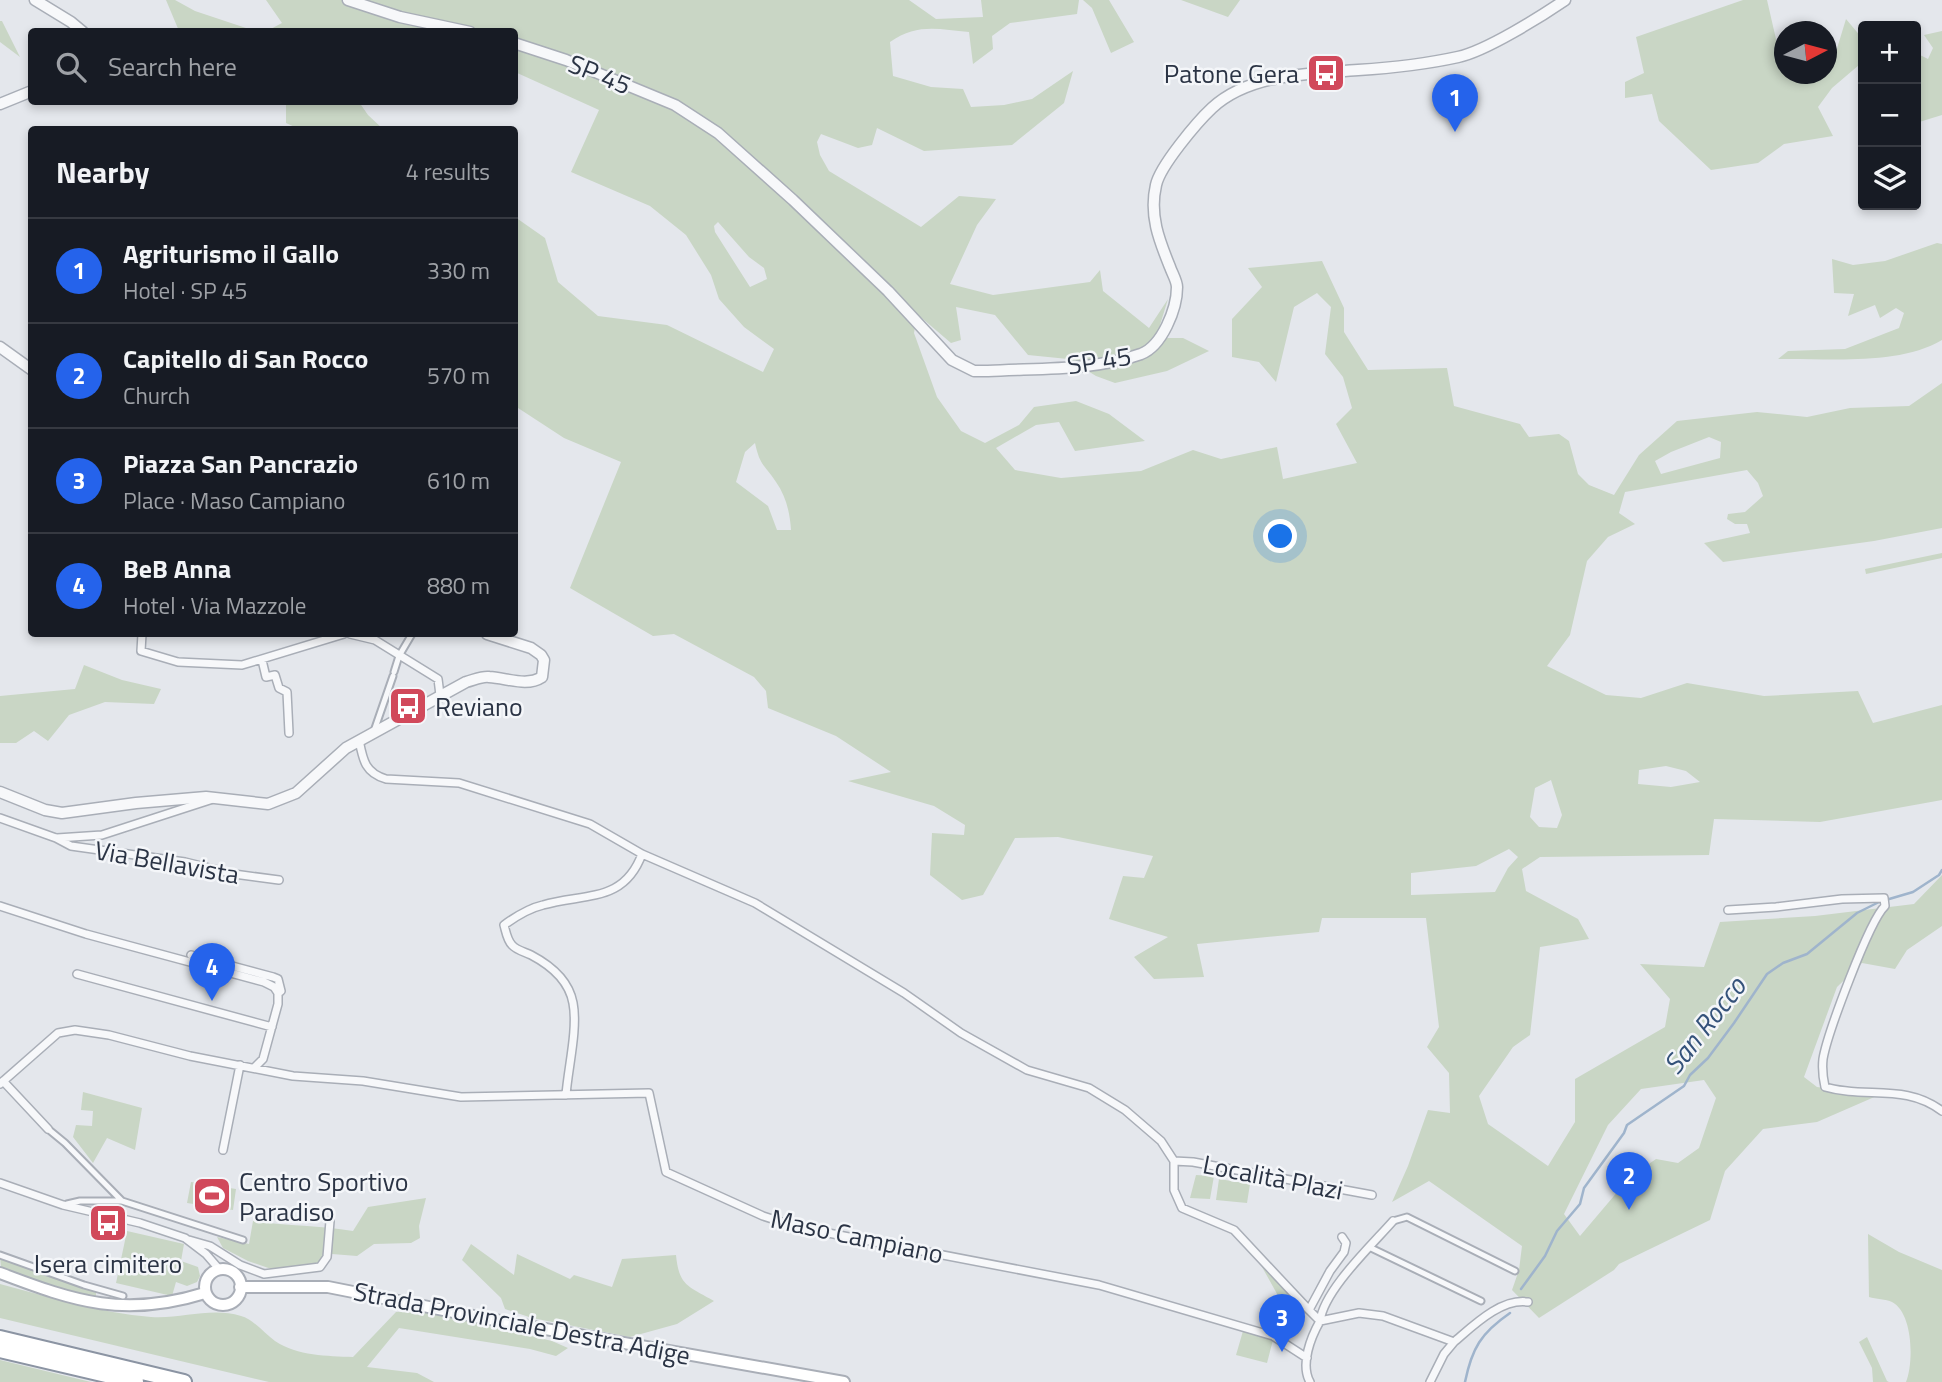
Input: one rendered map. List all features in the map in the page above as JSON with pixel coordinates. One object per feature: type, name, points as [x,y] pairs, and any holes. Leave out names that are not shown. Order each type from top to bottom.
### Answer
[{"type":"highway","points":[[0,1338],[184,1382]]},
{"type":"highway","points":[[0,1350],[136,1382]]},
{"type":"main road","points":[[219,1269],[234,1273],[240,1287],[235,1300],[229,1304],[215,1303],[205,1293],[205,1283],[210,1274],[219,1269]]},
{"type":"main road","points":[[0,1273],[68,1297],[124,1306],[173,1303],[205,1293]]},
{"type":"main road","name":"Strada Provinciale Destra Adige","points":[[240,1287],[328,1287],[489,1319],[844,1382]]},
{"type":"street","points":[[34,0],[78,28]]},
{"type":"street","points":[[348,0],[400,17],[451,28]]},
{"type":"street","name":"SP 45","points":[[518,44],[566,60],[675,105],[718,133],[879,282],[952,360],[974,371],[988,371],[1096,364],[1144,353],[1159,341],[1169,321],[1177,286],[1157,235],[1153,211],[1156,183],[1197,124],[1226,97],[1270,80],[1459,57],[1480,49],[1565,0]]},
{"type":"street","points":[[0,104],[28,93]]},
{"type":"street","points":[[0,347],[28,367]]},
{"type":"street","points":[[142,637],[141,651],[178,662],[242,666],[335,637]]},
{"type":"street","points":[[362,637],[374,640],[438,679],[440,695]]},
{"type":"street","points":[[374,731],[399,656],[410,637]]},
{"type":"street","points":[[0,792],[45,810],[62,813],[136,803],[215,798],[268,804],[284,799],[296,793],[346,748],[466,682],[486,676],[525,682],[533,682],[542,677],[544,660],[537,651],[495,637]]},
{"type":"street","points":[[262,660],[267,677],[275,675],[279,688],[287,692],[289,733]]},
{"type":"street","points":[[359,740],[365,765],[375,776],[459,783],[590,824],[642,854],[755,902],[904,993],[961,1033],[1027,1070],[1089,1088],[1125,1110],[1161,1141],[1174,1161],[1174,1190],[1182,1208],[1234,1230],[1321,1321]]},
{"type":"street","name":"Via Bellavista","points":[[56,838],[102,835],[215,798]]},
{"type":"street","name":"Via Bellavista","points":[[0,818],[71,846],[185,862],[234,874],[279,880]]},
{"type":"street","points":[[566,1095],[574,1027],[573,1004],[568,987],[557,974],[534,956],[513,946],[504,925],[541,905],[610,891],[626,882],[636,871],[642,854]]},
{"type":"street","points":[[1728,910],[1842,899],[1883,898],[1885,903],[1860,952],[1825,1050],[1825,1087],[1841,1091],[1911,1095],[1942,1111]]},
{"type":"street","points":[[0,906],[86,934],[264,982],[274,987],[278,993]]},
{"type":"street","points":[[191,955],[278,979],[281,990],[278,993],[278,1004],[263,1059],[256,1067]]},
{"type":"street","points":[[77,974],[272,1027]]},
{"type":"street","name":"Maso Campiano","points":[[2,1083],[58,1033],[75,1030],[109,1035],[190,1056],[293,1076],[363,1081],[461,1097],[649,1093],[666,1172],[763,1216],[797,1227],[1139,1295],[1192,1314],[1273,1336],[1307,1358]]},
{"type":"street","points":[[223,1150],[240,1065]]},
{"type":"street","points":[[2,1083],[122,1201]]},
{"type":"street","name":"Località Plazi","points":[[1174,1161],[1193,1161],[1372,1195]]},
{"type":"street","points":[[0,1183],[63,1205],[140,1223],[210,1245],[240,1265],[264,1274],[320,1267],[327,1257],[330,1221]]},
{"type":"street","points":[[63,1205],[80,1201],[122,1201],[243,1240]]},
{"type":"street","points":[[1310,1382],[1307,1377],[1307,1358],[1314,1331],[1321,1321],[1321,1314],[1332,1294],[1393,1221],[1406,1217],[1514,1270]]},
{"type":"street","points":[[1309,1310],[1330,1271],[1344,1252],[1346,1243],[1342,1237]]},
{"type":"street","points":[[185,1238],[206,1254],[219,1269]]},
{"type":"street","points":[[1369,1247],[1481,1301]]},
{"type":"street","points":[[0,1255],[83,1285],[123,1296]]},
{"type":"street","points":[[1430,1382],[1444,1354],[1454,1342],[1502,1306],[1513,1302],[1528,1302]]},
{"type":"street","points":[[1321,1321],[1359,1313],[1383,1317],[1454,1342]]},
{"type":"green space","points":[[166,0],[175,0],[195,11],[246,28],[178,28]]},
{"type":"green space","points":[[266,0],[909,0],[936,19],[983,17],[981,0],[1079,0],[1077,14],[1010,23],[992,36],[993,49],[973,64],[969,32],[919,30],[890,42],[893,76],[931,87],[963,89],[971,107],[1004,105],[1032,99],[1073,71],[1064,103],[1012,145],[924,151],[877,128],[872,145],[858,148],[821,134],[817,142],[820,155],[829,171],[921,227],[959,196],[996,199],[977,225],[950,284],[993,295],[1090,282],[1100,270],[1103,291],[1149,328],[1168,299],[1156,338],[1183,338],[1209,351],[1167,371],[1115,383],[1096,376],[1068,359],[1028,355],[995,315],[956,307],[961,340],[951,343],[917,314],[914,333],[937,397],[961,431],[985,443],[1019,425],[1034,407],[1076,401],[1109,414],[1145,441],[1075,451],[1059,422],[1036,425],[996,448],[1015,470],[1061,478],[1141,471],[1193,450],[1221,459],[1277,447],[1283,479],[1357,463],[1336,424],[1352,408],[1343,377],[1325,354],[1331,307],[1317,293],[1294,307],[1276,382],[1259,362],[1232,357],[1232,319],[1262,287],[1248,268],[1322,261],[1344,308],[1344,332],[1368,370],[1447,368],[1454,406],[1520,424],[1529,437],[1559,434],[1569,441],[1578,474],[1589,485],[1614,495],[1639,455],[1677,421],[1757,412],[1807,417],[1850,408],[1909,406],[1942,383],[1942,528],[1874,541],[1723,562],[1704,543],[1750,533],[1747,524],[1735,524],[1727,519],[1728,514],[1745,512],[1763,496],[1758,483],[1747,470],[1625,492],[1619,513],[1635,524],[1608,537],[1587,561],[1570,635],[1547,666],[1606,695],[1641,698],[1687,683],[1764,696],[1858,691],[1873,723],[1942,705],[1942,800],[1820,822],[1714,819],[1709,855],[1540,857],[1522,869],[1526,891],[1578,919],[1589,939],[1540,947],[1530,1035],[1513,1047],[1479,1096],[1488,1124],[1548,1166],[1575,1122],[1575,1079],[1665,1027],[1670,999],[1640,964],[1704,967],[1720,922],[1815,916],[1914,904],[1942,875],[1942,926],[1907,950],[1895,969],[1862,963],[1837,987],[1804,1077],[1817,1087],[1879,1095],[1817,1122],[1763,1129],[1725,1171],[1710,1220],[1619,1264],[1614,1270],[1539,1318],[1512,1290],[1519,1270],[1522,1246],[1429,1181],[1392,1202],[1428,1110],[1450,1113],[1449,1073],[1427,1047],[1439,1027],[1426,918],[1322,918],[1319,932],[1197,944],[1204,977],[1154,979],[1134,957],[1168,937],[1109,919],[1123,876],[1144,878],[1153,856],[1058,837],[1015,838],[983,895],[962,900],[930,875],[932,833],[964,835],[965,825],[934,806],[848,781],[891,772],[836,736],[768,708],[766,691],[754,677],[674,634],[653,636],[570,588],[621,462],[564,438],[518,408],[518,219],[545,238],[558,282],[598,316],[667,325],[763,372],[774,349],[744,327],[719,299],[711,275],[686,235],[650,206],[571,172],[599,110],[518,73],[518,28],[273,28],[282,23]],"holes":[[[718,222],[749,257],[764,268],[767,279],[750,287],[715,232],[714,226]],[[1709,437],[1721,442],[1720,458],[1661,474],[1655,461]],[[755,443],[761,461],[785,499],[791,530],[777,530],[768,506],[736,482],[745,452]],[[1666,766],[1686,771],[1700,782],[1671,787],[1638,784],[1639,770]],[[1551,780],[1562,815],[1557,828],[1539,827],[1530,817],[1535,788]],[[1509,849],[1518,857],[1508,868],[1495,892],[1411,895],[1411,873],[1476,866]],[[1704,1080],[1716,1098],[1699,1148],[1678,1163],[1656,1159],[1630,1177],[1580,1236],[1564,1214],[1608,1125],[1641,1089]]]},
{"type":"green space","points":[[1083,0],[1109,0],[1134,42],[1111,53],[1092,8]]},
{"type":"green space","points":[[1181,0],[1240,0],[1228,17]]},
{"type":"green space","points":[[1743,0],[1767,0],[1774,30],[1774,84],[1837,84],[1818,107],[1833,136],[1784,144],[1758,163],[1711,170],[1659,121],[1652,94],[1625,98],[1625,82],[1644,73],[1636,37]]},
{"type":"green space","points":[[1846,19],[1858,33],[1858,66],[1837,84],[1837,48]]},
{"type":"green space","points":[[2,21],[20,57],[0,42]]},
{"type":"green space","points":[[1942,31],[1942,115],[1921,121],[1921,56],[1928,59],[1933,48],[1924,35]]},
{"type":"green space","points":[[286,105],[361,105],[380,126],[292,126],[286,123]]},
{"type":"green space","points":[[1937,243],[1942,244],[1942,340],[1905,354],[1884,357],[1778,359],[1788,351],[1845,349],[1899,328],[1904,313],[1896,308],[1880,318],[1875,305],[1848,316],[1854,294],[1834,293],[1832,259],[1853,265],[1885,261]]},
{"type":"green space","points":[[1942,553],[1942,558],[1866,574],[1865,569]]},
{"type":"green space","points":[[84,665],[122,680],[161,689],[154,704],[105,702],[69,715],[48,741],[34,731],[16,743],[0,743],[0,696],[75,689]]},
{"type":"green space","points":[[83,1092],[142,1108],[135,1150],[107,1138],[93,1163],[73,1137],[76,1125],[92,1126],[93,1111],[81,1110]]},
{"type":"green space","points":[[1196,1175],[1214,1176],[1210,1199],[1190,1198]]},
{"type":"green space","points":[[1219,1179],[1250,1184],[1247,1203],[1216,1200]]},
{"type":"green space","name":"Centro Sportivo Paradiso","points":[[191,1182],[236,1189],[233,1210],[187,1203]]},
{"type":"green space","points":[[426,1198],[419,1226],[420,1238],[411,1243],[374,1244],[357,1256],[332,1254],[321,1271],[277,1271],[248,1261],[223,1248],[217,1237],[249,1244],[253,1221],[353,1231],[368,1207]]},
{"type":"green space","points":[[127,1231],[184,1244],[181,1261],[198,1267],[200,1276],[197,1282],[187,1286],[176,1282],[172,1296],[116,1283]]},
{"type":"green space","points":[[1868,1234],[1899,1252],[1942,1270],[1942,1382],[1906,1382],[1911,1351],[1908,1327],[1899,1308],[1892,1302],[1869,1297]]},
{"type":"green space","points":[[471,1244],[514,1275],[517,1254],[570,1279],[574,1275],[612,1287],[622,1259],[676,1255],[677,1265],[686,1284],[714,1301],[677,1324],[630,1337],[532,1318],[505,1309],[501,1298],[462,1260]]},
{"type":"green space","points":[[0,1256],[96,1290],[96,1297],[38,1282],[1,1268]]},
{"type":"green space","points":[[1257,1258],[1302,1307],[1281,1301]]},
{"type":"green space","points":[[0,1284],[75,1304],[132,1315],[163,1317],[219,1313],[241,1316],[284,1346],[323,1355],[353,1357],[396,1312],[423,1310],[552,1341],[568,1348],[556,1356],[530,1349],[399,1328],[367,1367],[417,1373],[434,1382],[269,1382],[0,1318]]},
{"type":"green space","points":[[1265,1304],[1282,1308],[1280,1320],[1284,1321],[1283,1326],[1261,1321]]},
{"type":"green space","points":[[1243,1331],[1273,1340],[1267,1363],[1236,1355]]},
{"type":"green space","points":[[1867,1337],[1889,1382],[1873,1382],[1872,1368],[1859,1342]]},
{"type":"green space","points":[[0,1360],[91,1382],[0,1382]]},
{"type":"waterway","name":"San Rocco","points":[[1521,1289],[1545,1256],[1557,1231],[1580,1204],[1584,1188],[1627,1125],[1684,1086],[1690,1075],[1708,1058],[1734,1023],[1767,974],[1783,963],[1807,954],[1857,913],[1879,902],[1913,892],[1939,875],[1942,870]]},
{"type":"waterway","name":"San Rocco","points":[[1465,1382],[1479,1342],[1510,1313]]},
{"type":"place","name":"Patone Gera","points":[[1326,73]]},
{"type":"place","name":"Agriturismo il Gallo","points":[[1455,132]]},
{"type":"place","name":"Reviano","points":[[408,706]]},
{"type":"place","name":"BeB Anna","points":[[212,1001]]},
{"type":"place","name":"Centro Sportivo Paradiso","points":[[212,1196]]},
{"type":"place","name":"Capitello di San Rocco","points":[[1629,1210]]},
{"type":"place","name":"Isera cimitero","points":[[108,1223]]},
{"type":"place","name":"Piazza San Pancrazio","points":[[1282,1352]]}]
